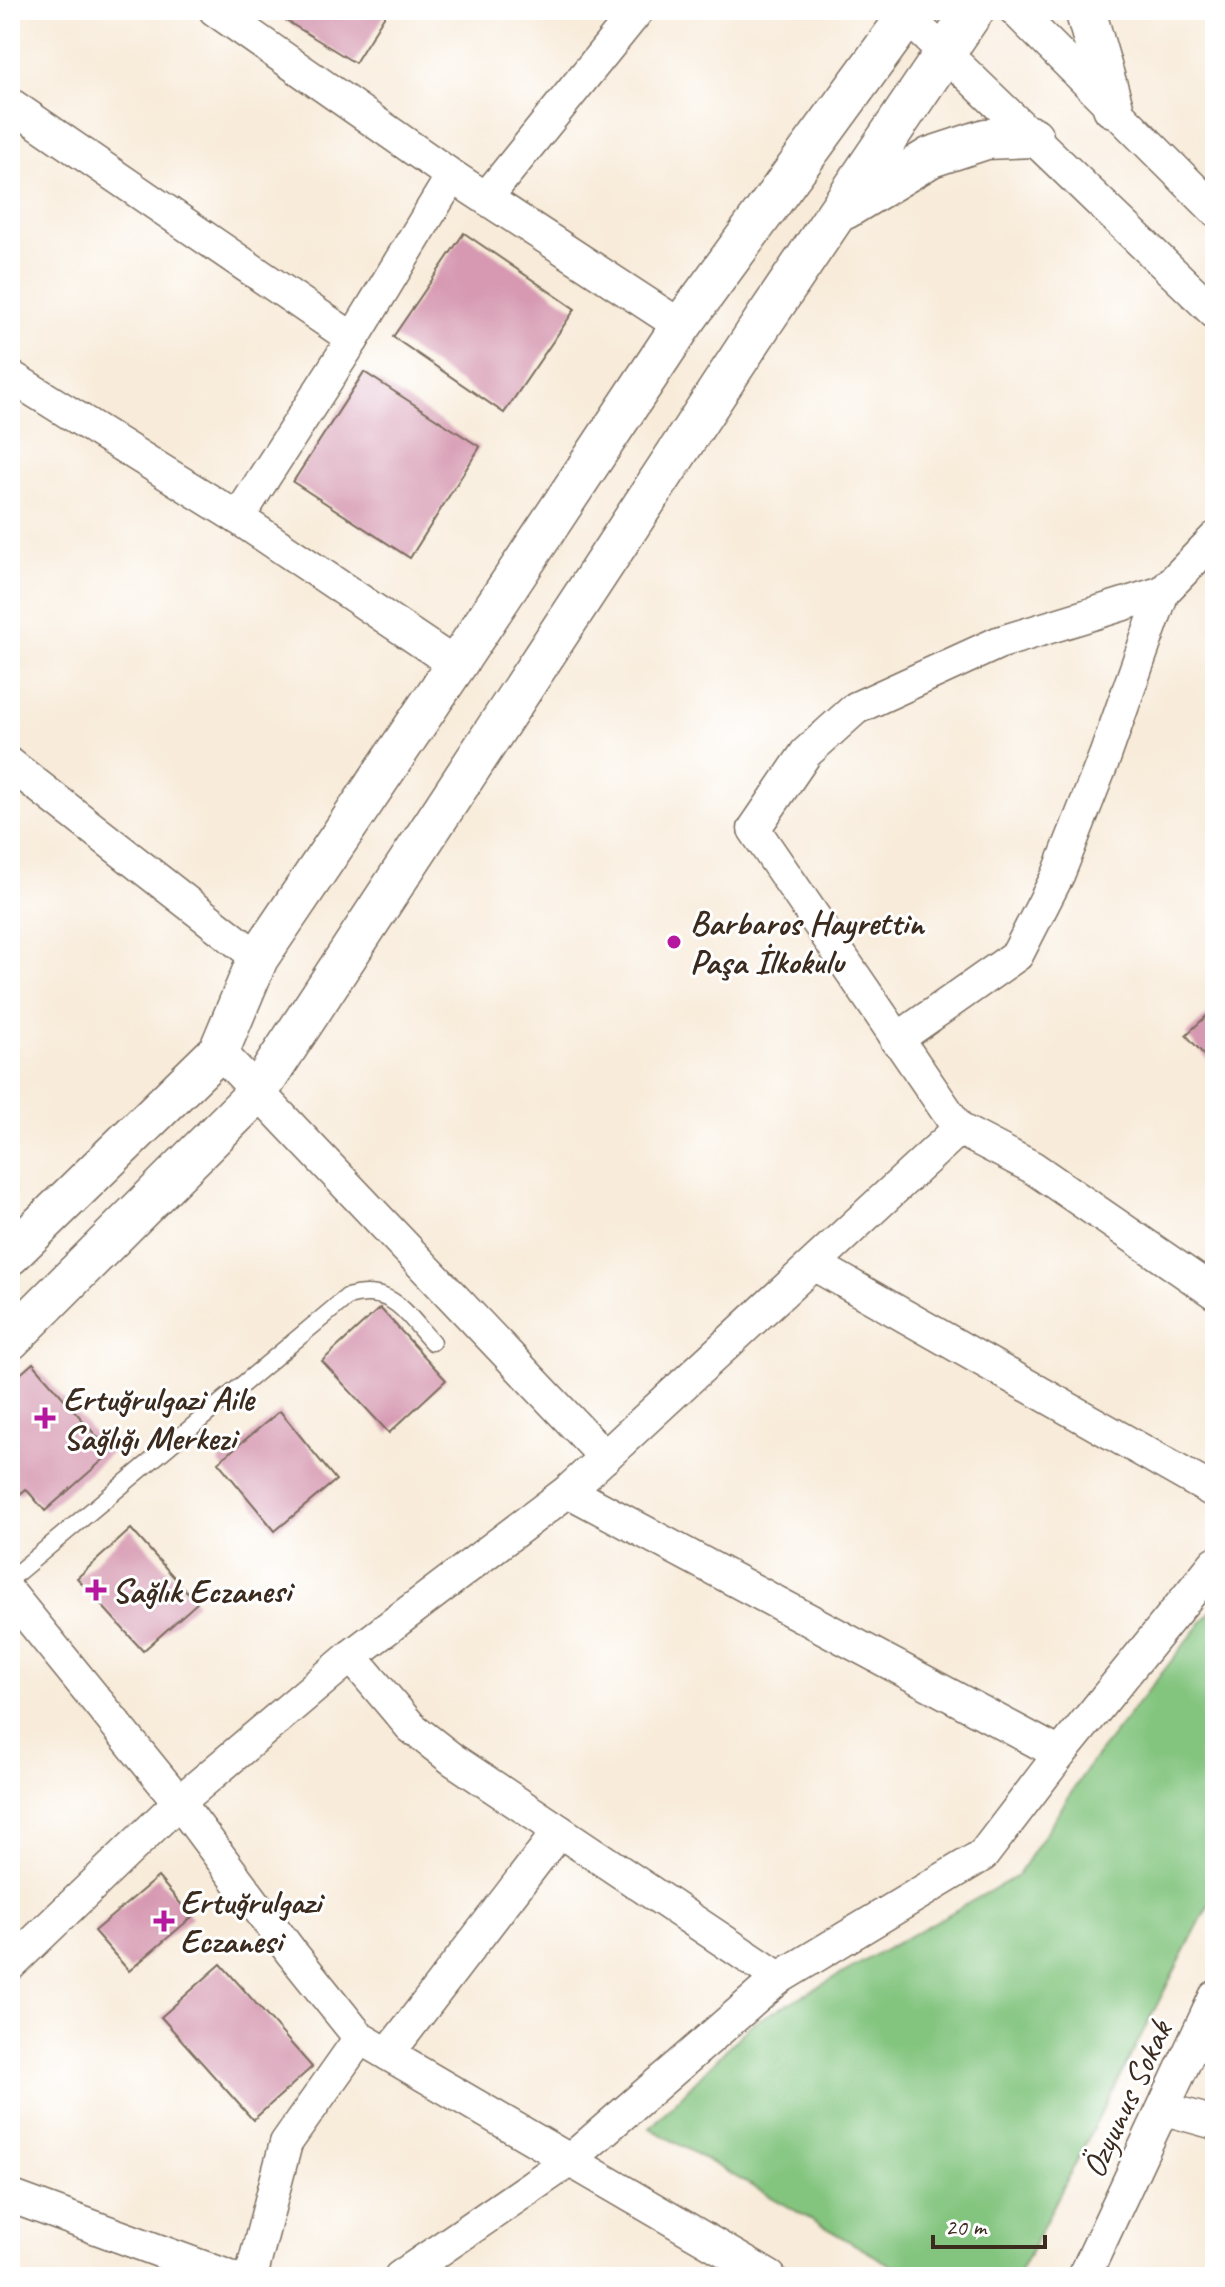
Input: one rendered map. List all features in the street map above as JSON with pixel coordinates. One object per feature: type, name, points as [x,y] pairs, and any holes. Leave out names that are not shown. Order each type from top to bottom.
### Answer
[{"type":"street","points":[[215,10],[452,176],[681,326]]},
{"type":"street","points":[[486,198],[638,10]]},
{"type":"street","points":[[10,1340],[257,1093],[835,215],[974,10]]},
{"type":"street","points":[[1015,10],[1215,210]]},
{"type":"street","points":[[1085,10],[1113,107]]},
{"type":"street","points":[[10,1255],[219,1051],[258,958],[681,326],[907,12],[1215,313]]},
{"type":"street","points":[[10,104],[353,339]]},
{"type":"street","points":[[835,215],[931,157],[986,139],[1033,137]]},
{"type":"street","points":[[238,518],[353,339],[452,176]]},
{"type":"street","points":[[10,376],[238,518],[456,665]]},
{"type":"street","points":[[896,1040],[1017,955],[1058,875],[1105,756],[1163,592],[1215,538]]},
{"type":"street","points":[[1163,592],[998,643],[856,708],[806,753],[754,829],[959,1129],[1032,1167],[1215,1293]]},
{"type":"street","points":[[10,764],[258,958]]},
{"type":"street","points":[[219,1051],[605,1457]]},
{"type":"street","points":[[10,1965],[179,1802],[351,1656],[568,1491],[959,1129]]},
{"type":"street","points":[[815,1265],[1215,1492]]},
{"type":"street","points":[[568,1491],[1060,1754]]},
{"type":"street","points":[[415,2273],[570,2160],[779,1978],[983,1855],[1060,1754],[1215,1563]]},
{"type":"street","points":[[10,1594],[179,1802],[291,1952],[360,2038],[770,2277]]},
{"type":"street","points":[[351,1656],[411,1727],[452,1759],[779,1978]]},
{"type":"street","points":[[388,2054],[559,1831]]},
{"type":"street","name":"Özyunus Sokak","points":[[1084,2277],[1215,1997]]},
{"type":"street","points":[[251,2277],[286,2143],[360,2038]]},
{"type":"street","points":[[1165,2109],[1215,2123]]},
{"type":"street","points":[[10,2196],[230,2277]]},
{"type":"lane","points":[[10,1579],[347,1297],[371,1293],[390,1297],[432,1342]]},
{"type":"green space","points":[[1215,1606],[1215,1892],[1017,2277],[912,2277],[650,2128],[750,2025],[1017,1876],[1090,1764]]},
{"type":"building","points":[[269,10],[388,10],[355,63]]},
{"type":"building","points":[[464,233],[575,309],[504,413],[393,337]]},
{"type":"building","points":[[364,372],[480,447],[410,558],[293,482]]},
{"type":"building","points":[[1215,1008],[1215,1067],[1186,1035]]},
{"type":"building","points":[[380,1308],[446,1380],[389,1433],[322,1361]]},
{"type":"building","name":"Ertuğrulgazi Aile Sağlığı Merkezi","points":[[33,1363],[111,1453],[45,1511],[26,1489],[19,1495],[10,1485],[10,1383]]},
{"type":"building","points":[[280,1411],[336,1480],[275,1531],[218,1462]]},
{"type":"building","points":[[131,1529],[197,1603],[143,1651],[77,1578]]},
{"type":"building","points":[[158,1877],[192,1917],[129,1971],[94,1931]]},
{"type":"building","points":[[221,1964],[312,2067],[253,2120],[161,2017]]},
{"type":"place","name":"Barbaros Hayrettin Paşa İlkokulu","points":[[674,942]]},
{"type":"place","name":"Ertuğrulgazi Aile Sağlığı Merkezi","points":[[45,1418]]},
{"type":"place","name":"Sağlık Eczanesi","points":[[96,1590]]},
{"type":"place","name":"Ertuğrulgazi Eczanesi","points":[[164,1921]]}]
